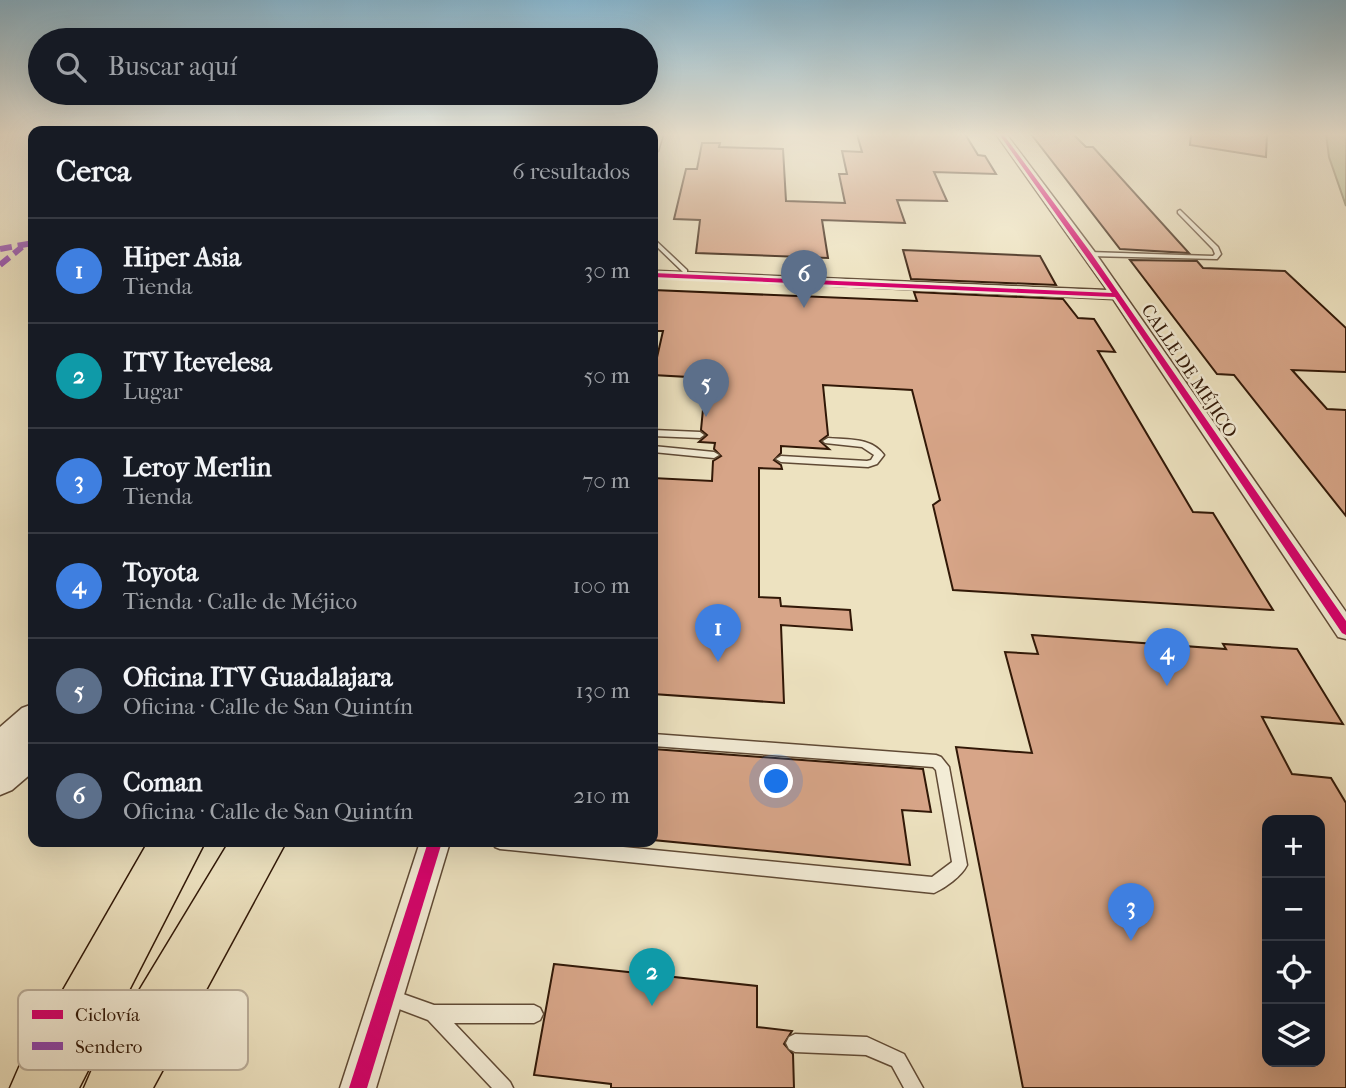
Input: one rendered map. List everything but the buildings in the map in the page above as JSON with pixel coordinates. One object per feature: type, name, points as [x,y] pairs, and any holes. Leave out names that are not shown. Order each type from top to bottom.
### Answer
[{"type":"highway","points":[[97,990],[175,847]]},
{"type":"highway","points":[[163,990],[234,847]]},
{"type":"highway","points":[[172,990],[256,847]]},
{"type":"highway","points":[[43,1088],[53,1070]]},
{"type":"highway","points":[[115,1088],[124,1070]]},
{"type":"highway","points":[[115,1088],[126,1070]]},
{"type":"street","name":"CALLE DE MÉJICO","points":[[1038,185],[1089,254],[1346,630]]},
{"type":"street","points":[[658,275],[685,271],[855,278],[906,286],[1117,295]]},
{"type":"street","points":[[658,276],[856,291],[906,286]]},
{"type":"street","points":[[0,748],[28,723]]},
{"type":"street","points":[[0,779],[28,755]]},
{"type":"street","points":[[358,1088],[433,847]]},
{"type":"lane","points":[[1089,254],[1215,258],[1218,254],[1216,248],[1180,212]]},
{"type":"lane","points":[[658,245],[685,271]]},
{"type":"lane","points":[[658,433],[700,435]]},
{"type":"lane","points":[[781,459],[868,464],[874,462],[879,455],[874,447],[868,445],[828,442]]},
{"type":"lane","points":[[658,449],[714,455]]},
{"type":"lane","points":[[550,847],[934,885],[960,866],[942,767],[936,761],[658,740]]},
{"type":"lane","points":[[387,996],[434,1014],[534,1014]]},
{"type":"lane","points":[[434,1014],[504,1088]]},
{"type":"lane","points":[[795,1043],[867,1046],[898,1060],[914,1088]]},
{"type":"green space","points":[[1339,185],[1346,185],[1346,206]]},
{"type":"marked path","points":[[0,249],[28,244]]},
{"type":"marked path","points":[[0,265],[22,247]]},
{"type":"cycle path","points":[[1038,185],[1089,254],[1346,630]]},
{"type":"cycle path","points":[[658,275],[1117,295]]},
{"type":"cycle path","points":[[358,1088],[433,847]]},
{"type":"place","name":"Coman","points":[[804,308]]},
{"type":"place","name":"Oficina ITV Guadalajara","points":[[706,417]]},
{"type":"place","name":"Hiper Asia","points":[[718,662]]},
{"type":"place","name":"Toyota","points":[[1167,686]]},
{"type":"place","name":"Leroy Merlin","points":[[1131,941]]},
{"type":"place","name":"ITV Itevelesa","points":[[652,1006]]}]
